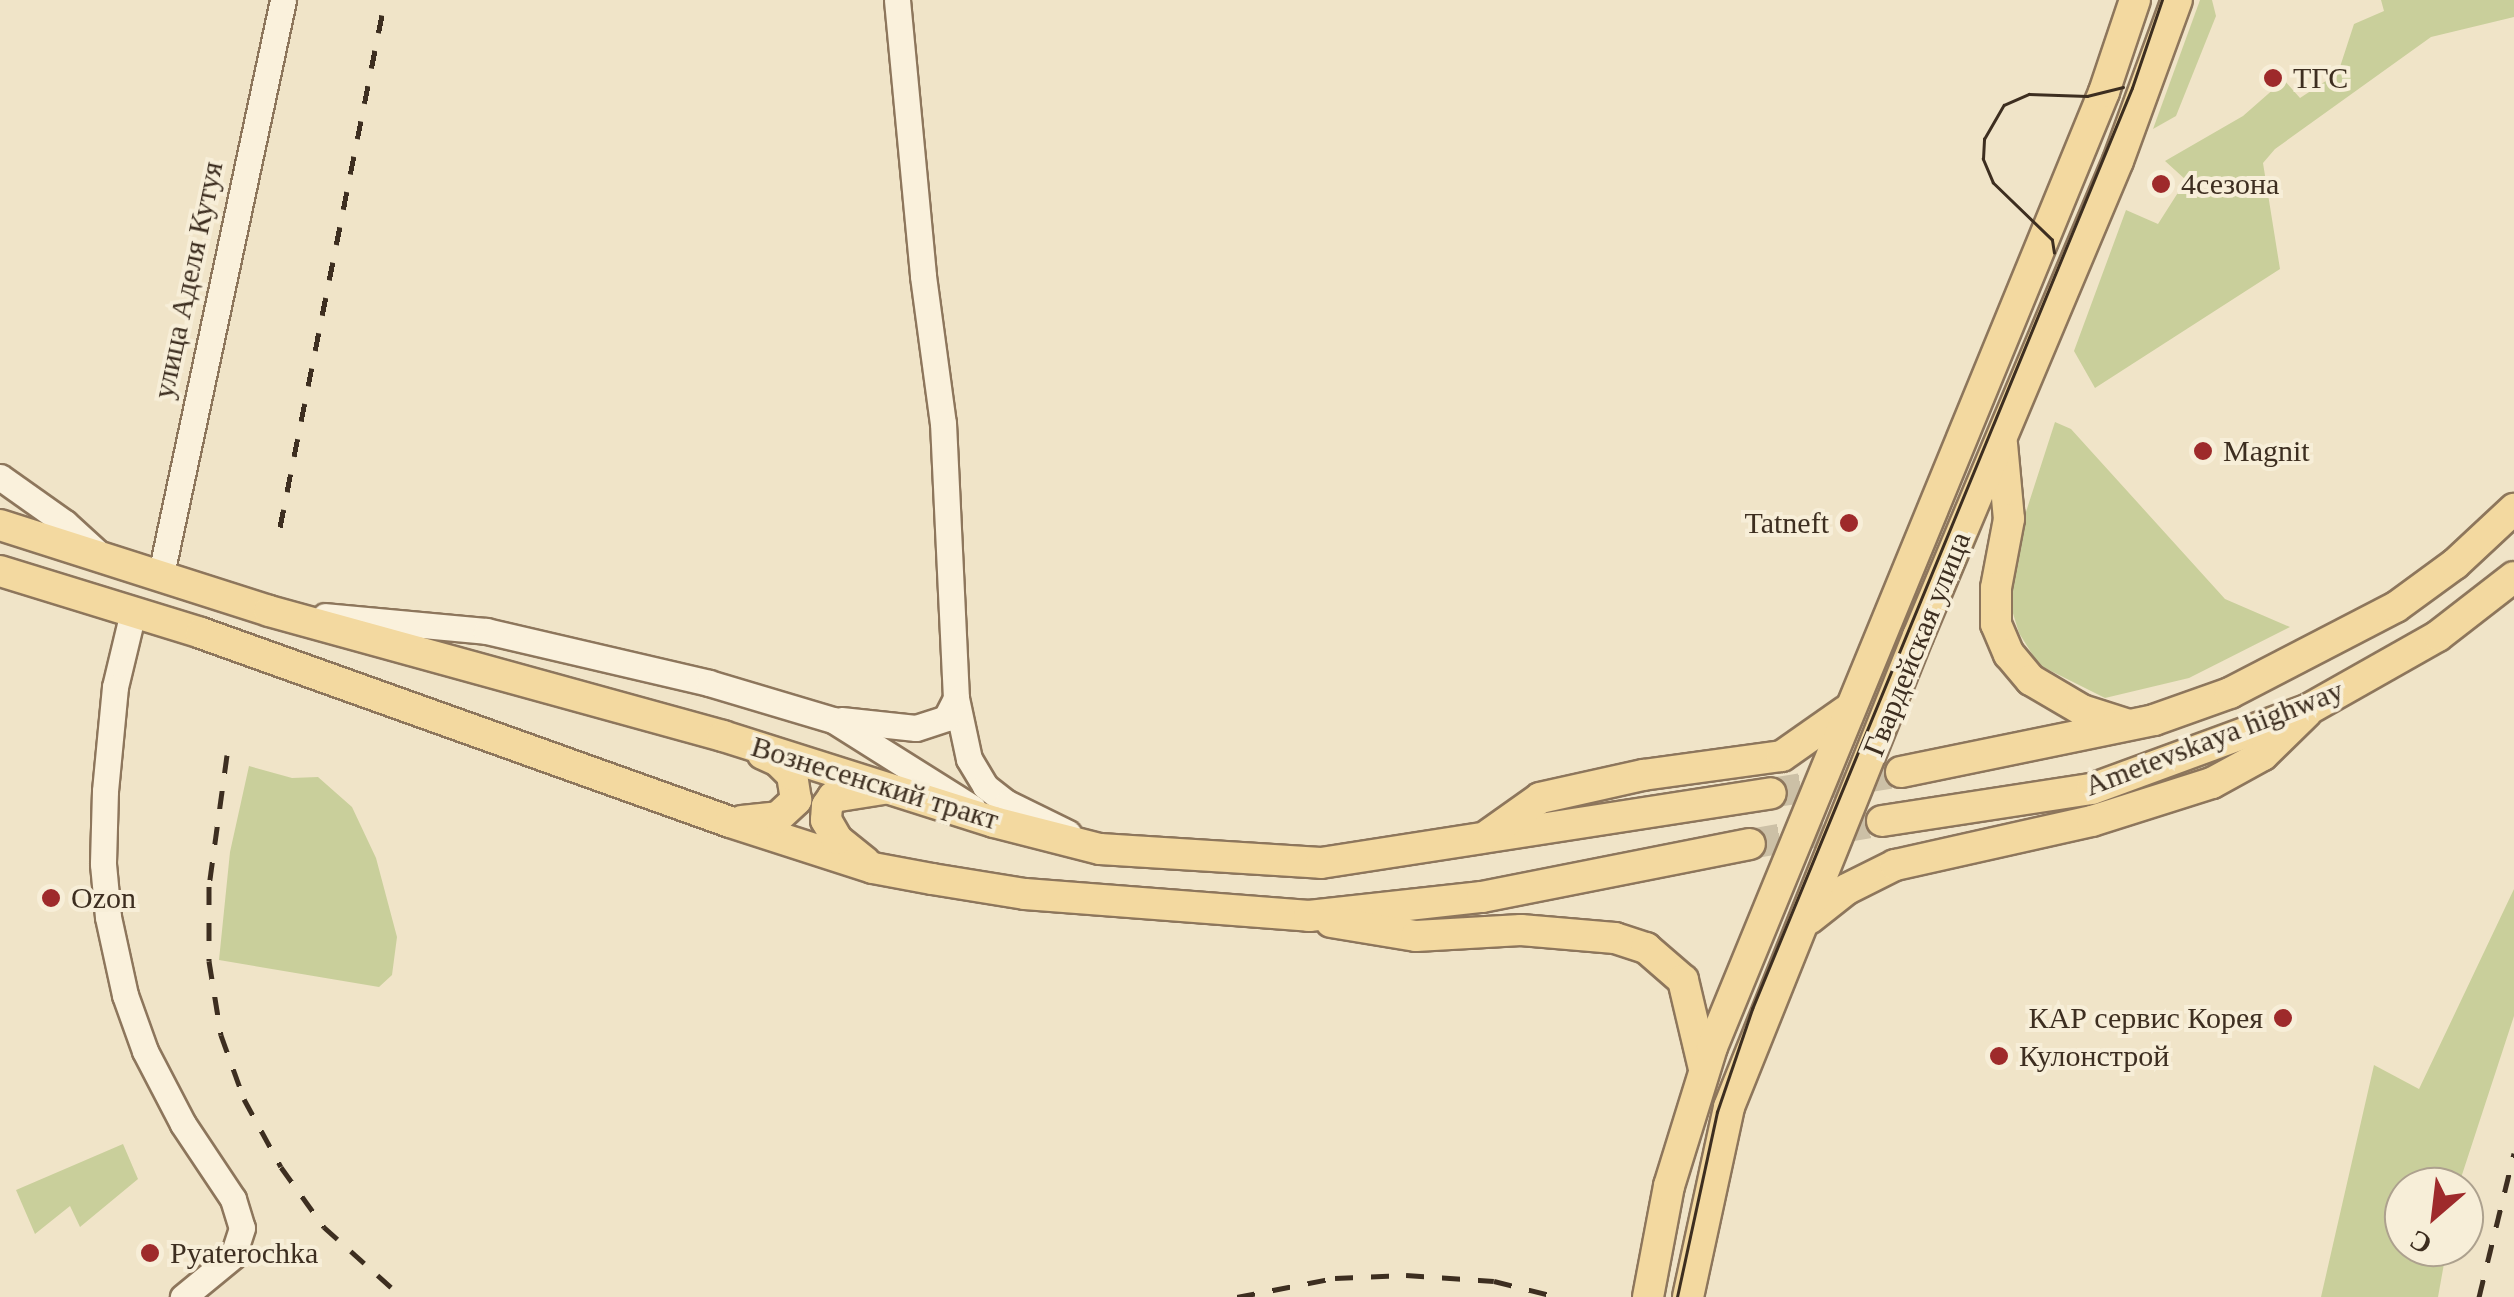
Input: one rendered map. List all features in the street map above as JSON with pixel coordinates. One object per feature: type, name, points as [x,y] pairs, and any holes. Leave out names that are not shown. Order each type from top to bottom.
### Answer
[{"type":"main road","name":"Гвардейская улица","points":[[1648,1297],[1669,1186],[1704,1072],[2100,102],[2135,0]]},
{"type":"main road","name":"Гвардейская улица","points":[[1688,1297],[1706,1199],[1729,1107],[2118,161],[2177,0]]},
{"type":"main road","points":[[2001,438],[2009,519],[1996,588],[1996,624],[2009,654],[2051,695],[2128,725]]},
{"type":"main road","name":"Ametevskaya highway","points":[[1901,772],[2128,725],[2230,693],[2396,607],[2455,564],[2514,509]]},
{"type":"main road","name":"Вознесенский тракт","points":[[0,525],[270,611],[723,736],[901,789],[994,822],[1100,849],[1321,863],[1772,793]]},
{"type":"main road","points":[[0,571],[133,612],[730,822],[873,868],[1025,894],[1308,916],[1376,932],[1416,936],[1521,930],[1616,938],[1646,948],[1682,980],[1704,1072]]},
{"type":"main road","name":"Ametevskaya highway","points":[[1882,821],[2092,789],[2309,709],[2438,636],[2514,576]]},
{"type":"main road","points":[[1484,838],[1540,798],[1643,775],[1782,756],[1849,709]]},
{"type":"main road","points":[[1806,921],[1847,888],[1895,865],[2092,821],[2212,783],[2263,756],[2309,709]]},
{"type":"main road","points":[[723,736],[778,760],[792,775],[798,791],[796,800],[778,817],[730,822]]},
{"type":"main road","points":[[873,868],[837,838],[826,820],[827,806],[833,797],[860,790],[901,789]]},
{"type":"main road","points":[[1308,916],[1482,896],[1750,844]]},
{"type":"street","name":"улица Аделя Кутуя","points":[[161,574],[282,0]]},
{"type":"street","points":[[897,0],[924,276],[944,423],[956,698],[969,759],[985,786],[1007,802],[1100,849]]},
{"type":"street","points":[[0,477],[65,524],[103,558]]},
{"type":"street","points":[[270,611],[486,631],[709,683],[833,720],[916,728],[946,718],[956,698]]},
{"type":"street","points":[[133,612],[115,687],[105,791],[103,864],[108,917],[125,995],[144,1051],[182,1124],[233,1199],[242,1228],[233,1256],[183,1297]]},
{"type":"street","points":[[833,720],[994,822]]},
{"type":"green space","points":[[2200,0],[2212,0],[2216,16],[2176,116],[2153,129]]},
{"type":"green space","points":[[2381,0],[2514,0],[2514,17],[2431,37],[2275,149],[2263,163],[2280,269],[2095,388],[2074,351],[2126,210],[2158,224],[2186,180],[2165,161],[2243,116],[2284,80],[2300,98],[2338,73],[2354,24],[2384,11]]},
{"type":"green space","points":[[2055,422],[2071,429],[2225,599],[2290,627],[2189,678],[2105,698],[2039,665],[2019,633],[2008,597],[2025,515]]},
{"type":"green space","points":[[249,766],[292,778],[318,777],[352,807],[376,858],[397,937],[392,975],[379,987],[219,960],[230,852]]},
{"type":"green space","points":[[2514,889],[2514,1016],[2465,1167],[2384,1167],[2384,1267],[2443,1267],[2438,1297],[2321,1297],[2374,1065],[2419,1089]]},
{"type":"green space","points":[[123,1144],[138,1179],[80,1227],[70,1206],[35,1234],[16,1190]]},
{"type":"tunnel","points":[[1771,793],[1901,772]]},
{"type":"tunnel","points":[[1750,844],[1882,821]]},
{"type":"tram line","points":[[1677,1297],[1717,1112],[1752,1009],[2132,88],[2162,0]]},
{"type":"tram line","points":[[2054,253],[2052,240],[1993,183],[1983,159],[1984,139],[2004,105],[2029,94],[2087,96],[2123,87]]},
{"type":"railway","points":[[280,527],[385,0]]},
{"type":"railway","points":[[227,755],[209,886],[209,961],[221,1035],[244,1099],[281,1167],[324,1227],[402,1297]]},
{"type":"railway","points":[[2479,1297],[2514,1153]]},
{"type":"railway","points":[[1237,1297],[1335,1278],[1406,1275],[1494,1281],[1558,1297]]},
{"type":"place","name":"ТГС","points":[[2273,78]]},
{"type":"place","name":"4сезона","points":[[2161,184]]},
{"type":"place","name":"Magnit","points":[[2203,451]]},
{"type":"place","name":"Tatneft","points":[[1849,523]]},
{"type":"place","name":"Ozon","points":[[51,898]]},
{"type":"place","name":"КАР сервис Корея","points":[[2283,1018]]},
{"type":"place","name":"Кулонстрой","points":[[1999,1056]]},
{"type":"place","name":"Pyaterochka","points":[[150,1253]]}]
